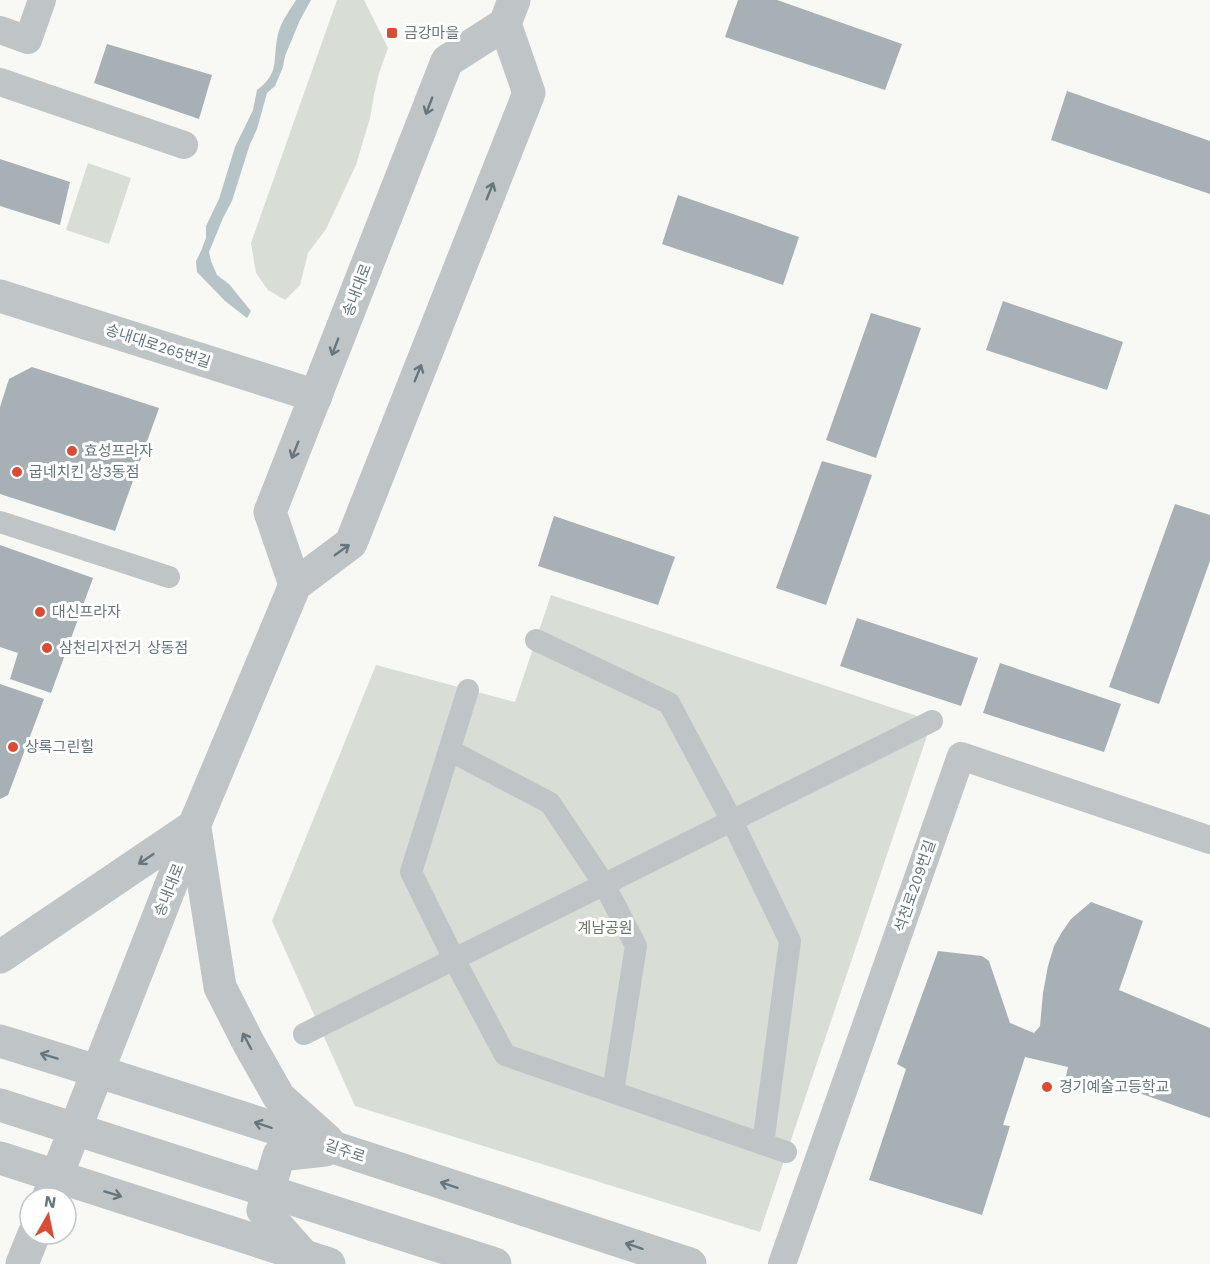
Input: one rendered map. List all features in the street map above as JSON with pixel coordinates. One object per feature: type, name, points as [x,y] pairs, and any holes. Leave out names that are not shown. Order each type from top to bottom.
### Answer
[{"type":"street","points":[[0,30],[28,40],[42,0]]},
{"type":"street","name":"송내대로","points":[[52,1186],[194,826],[294,585],[351,543],[529,93],[510,12],[447,61],[270,512],[294,585]]},
{"type":"street","points":[[0,82],[184,145]]},
{"type":"street","name":"송내대로265번길","points":[[0,296],[316,396]]},
{"type":"street","points":[[0,522],[169,577]]},
{"type":"street","points":[[536,640],[669,703],[732,821],[790,941],[763,1144]]},
{"type":"street","points":[[468,690],[411,872],[505,1055],[786,1152]]},
{"type":"street","points":[[304,1034],[932,722]]},
{"type":"street","points":[[449,750],[550,803],[604,885],[636,946],[613,1092]]},
{"type":"street","name":"석천로209번길","points":[[782,1264],[961,756],[1210,840]]},
{"type":"street","points":[[0,957],[194,826],[220,987],[279,1097],[338,1149]]},
{"type":"street","name":"길주로","points":[[0,1041],[690,1264]]},
{"type":"street","points":[[0,1105],[495,1264]]},
{"type":"street","points":[[304,1261],[263,1210],[279,1155],[338,1149]]},
{"type":"street","points":[[0,1158],[50,1186]]},
{"type":"street","points":[[78,1195],[304,1261]]},
{"type":"street","points":[[22,1264],[29,1246]]},
{"type":"green space","points":[[337,0],[364,0],[388,48],[379,73],[370,118],[356,165],[326,229],[308,253],[300,285],[285,300],[268,290],[256,273],[251,243]]},
{"type":"green space","points":[[88,163],[131,178],[109,244],[66,230]]},
{"type":"green space","name":"계남공원","points":[[551,595],[932,721],[760,1232],[355,1106],[272,921],[376,665],[515,702]]},
{"type":"shaded area","points":[[296,0],[311,0],[300,20],[275,86],[267,93],[232,201],[209,252],[217,275],[229,284],[251,311],[247,318],[225,301],[197,272],[196,261],[206,238],[206,226],[219,199],[235,147],[253,110],[257,90],[273,71],[279,30]]},
{"type":"building","points":[[738,0],[777,0],[902,44],[885,90],[725,37]]},
{"type":"building","points":[[107,44],[212,75],[199,119],[94,83]]},
{"type":"building","points":[[1067,91],[1210,141],[1210,194],[1051,140]]},
{"type":"building","points":[[0,159],[70,182],[60,225],[0,206]]},
{"type":"building","points":[[678,195],[799,237],[783,285],[662,244]]},
{"type":"building","points":[[1003,301],[1123,342],[1107,390],[986,350]]},
{"type":"building","points":[[871,313],[921,328],[876,458],[826,440]]},
{"type":"building","name":"효성프라자","points":[[32,367],[159,408],[115,531],[0,494],[0,407],[9,379]]},
{"type":"building","points":[[822,461],[872,475],[826,605],[776,588]]},
{"type":"building","points":[[1175,504],[1210,515],[1210,561],[1159,704],[1109,687]]},
{"type":"building","points":[[554,516],[675,557],[658,605],[538,566]]},
{"type":"building","name":"대신프라자","points":[[0,545],[93,578],[51,693],[10,679],[18,653],[0,647]]},
{"type":"building","points":[[857,618],[978,658],[961,706],[840,666]]},
{"type":"building","points":[[1000,663],[1121,704],[1104,752],[983,713]]},
{"type":"building","name":"상록그린힐","points":[[0,684],[44,699],[8,795],[0,799]]},
{"type":"building","points":[[1091,902],[1143,921],[1119,990],[1210,1028],[1210,1118],[1088,1075],[1085,1082],[1066,1076],[1068,1067],[1025,1057],[1003,1125],[1010,1126],[982,1215],[869,1180],[906,1069],[897,1064],[938,951],[982,956],[989,961],[1010,1023],[1034,1033],[1040,1026],[1043,993],[1054,946],[1071,919]]},
{"type":"place","name":"금강마을","points":[[392,33]]},
{"type":"place","name":"효성프라자","points":[[72,451]]},
{"type":"place","name":"굽네치킨 상3동점","points":[[17,472]]},
{"type":"place","name":"대신프라자","points":[[40,612]]},
{"type":"place","name":"삼천리자전거 상동점","points":[[47,648]]},
{"type":"place","name":"상록그린힐","points":[[13,747]]},
{"type":"place","name":"경기예술고등학교","points":[[1047,1087]]}]
